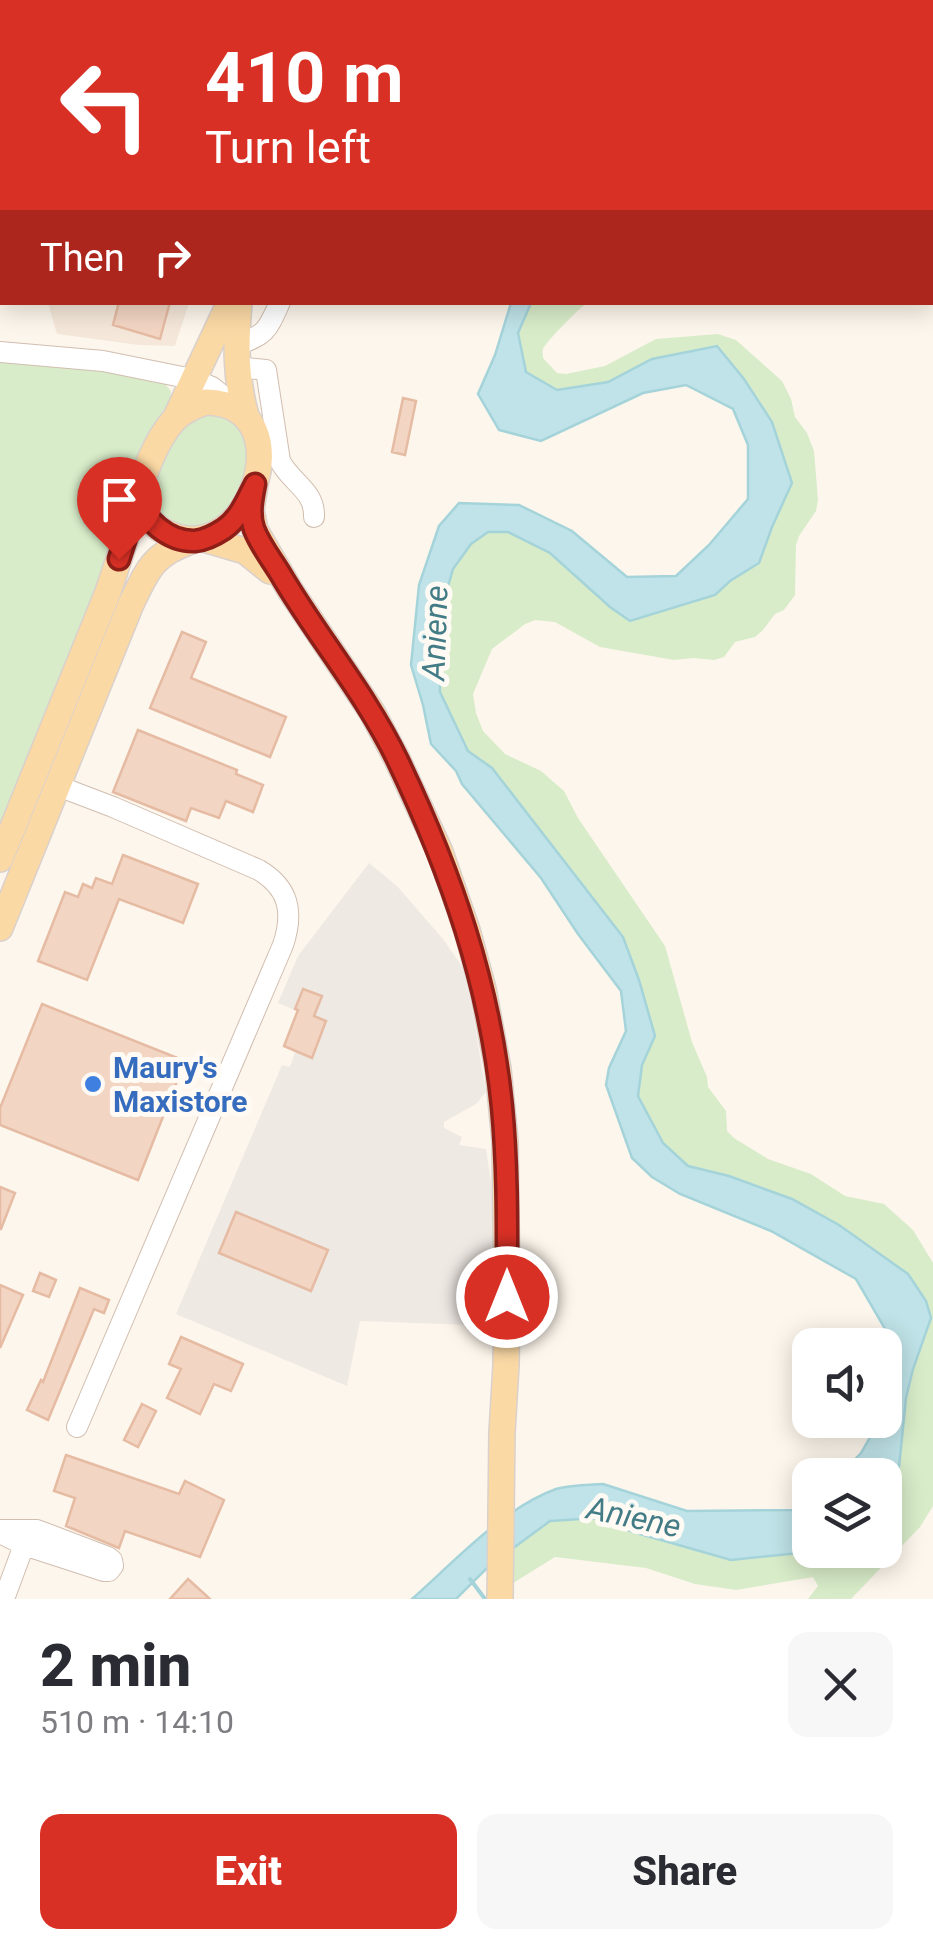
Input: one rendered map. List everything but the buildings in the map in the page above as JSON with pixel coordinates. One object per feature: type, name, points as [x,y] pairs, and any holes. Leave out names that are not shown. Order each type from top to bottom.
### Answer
[{"type":"main road","points":[[0,859],[108,592],[153,454],[175,419],[228,305]]},
{"type":"main road","points":[[239,305],[238,412],[260,451],[251,510],[255,530],[290,590],[372,712],[397,759],[440,852],[471,944],[486,1005],[502,1106],[506,1190],[500,1599]]},
{"type":"main road","points":[[175,419],[206,402],[238,412]]},
{"type":"main road","points":[[0,928],[144,577],[166,551],[228,526],[255,484]]},
{"type":"main road","points":[[140,495],[143,510],[163,531],[245,551],[290,590]]},
{"type":"street","points":[[279,305],[267,332],[236,356],[266,370],[280,461],[312,499],[314,518]]},
{"type":"street","points":[[0,352],[103,360],[192,378],[212,387],[238,412]]},
{"type":"street","points":[[58,786],[259,870],[284,892],[290,915],[283,945],[77,1427]]},
{"type":"street","points":[[0,1531],[41,1531],[108,1557],[114,1566],[104,1571],[24,1545],[0,1531]]},
{"type":"street","points":[[4,1599],[24,1545]]},
{"type":"shaded area","points":[[49,305],[188,305],[175,346],[57,334]]},
{"type":"shaded area","points":[[369,863],[397,886],[466,972],[486,1092],[476,1104],[444,1122],[444,1128],[462,1137],[459,1145],[486,1149],[495,1209],[488,1291],[496,1297],[493,1326],[360,1321],[347,1386],[176,1314],[282,1065],[290,1067],[295,1052],[284,1046],[297,1011],[278,1003],[298,956]]},
{"type":"green space","points":[[530,305],[585,305],[543,349],[543,358],[557,373],[605,366],[656,339],[718,334],[736,340],[782,381],[795,417],[814,451],[818,500],[816,511],[796,545],[795,595],[755,637],[735,642],[724,657],[714,660],[674,660],[600,647],[555,622],[535,620],[492,649],[473,694],[483,731],[505,754],[541,771],[564,791],[578,818],[665,946],[708,1087],[726,1111],[727,1131],[768,1159],[811,1174],[845,1196],[884,1204],[913,1230],[933,1263],[933,1506],[902,1546],[900,1458],[913,1369],[908,1274],[839,1225],[792,1199],[688,1166],[663,1143],[638,1096],[642,1065],[655,1036],[623,937],[492,768],[468,751],[440,692],[439,618],[453,568],[471,544],[488,532],[508,532],[550,553],[630,621],[714,595],[759,563],[772,527],[772,422],[652,359],[608,382],[556,390],[526,372],[518,333]]},
{"type":"green space","points":[[0,360],[87,364],[165,384],[171,391],[170,400],[131,468],[107,567],[0,830]]},
{"type":"green space","points":[[209,413],[242,426],[250,452],[249,463],[238,492],[221,518],[199,528],[181,526],[159,513],[154,487],[173,441],[184,428]]},
{"type":"green space","points":[[596,1518],[731,1560],[792,1554],[792,1568],[881,1568],[851,1599],[808,1599],[818,1586],[813,1577],[736,1590],[695,1584],[646,1568],[555,1557],[510,1585],[489,1566],[550,1521]]},
{"type":"water","name":"Aniene","points":[[510,305],[530,305],[518,333],[526,372],[557,390],[608,382],[652,359],[717,346],[772,422],[792,483],[759,563],[715,595],[630,621],[550,553],[508,532],[488,532],[471,544],[453,569],[439,618],[440,692],[468,751],[492,768],[623,937],[655,1036],[642,1065],[638,1096],[663,1143],[688,1166],[792,1199],[839,1225],[908,1274],[926,1301],[931,1318],[913,1369],[902,1437],[902,1328],[885,1328],[856,1279],[771,1231],[680,1194],[652,1177],[632,1158],[606,1085],[609,1068],[626,1031],[621,991],[541,878],[431,744],[411,665],[419,585],[439,526],[459,503],[519,505],[572,531],[627,577],[676,576],[748,499],[748,445],[733,409],[686,385],[643,393],[541,441],[499,430],[478,394]]},
{"type":"water","points":[[870,1438],[902,1438],[900,1458],[856,1458]]},
{"type":"water","name":"Aniene","points":[[603,1484],[687,1511],[792,1510],[792,1554],[731,1560],[596,1518],[550,1521],[489,1566],[456,1599],[412,1599],[517,1509],[556,1489]]},
{"type":"waterway","points":[[470,1579],[485,1599]]},
{"type":"place","name":"Maury's Maxistore","points":[[93,1084]]},
{"type":"route","points":[[119,559],[140,495],[143,510],[152,522],[163,531],[191,541],[204,539],[228,526],[255,484],[251,510],[255,530],[290,590],[372,712],[397,759],[440,852],[467,930],[482,989],[502,1106],[507,1297]]}]
